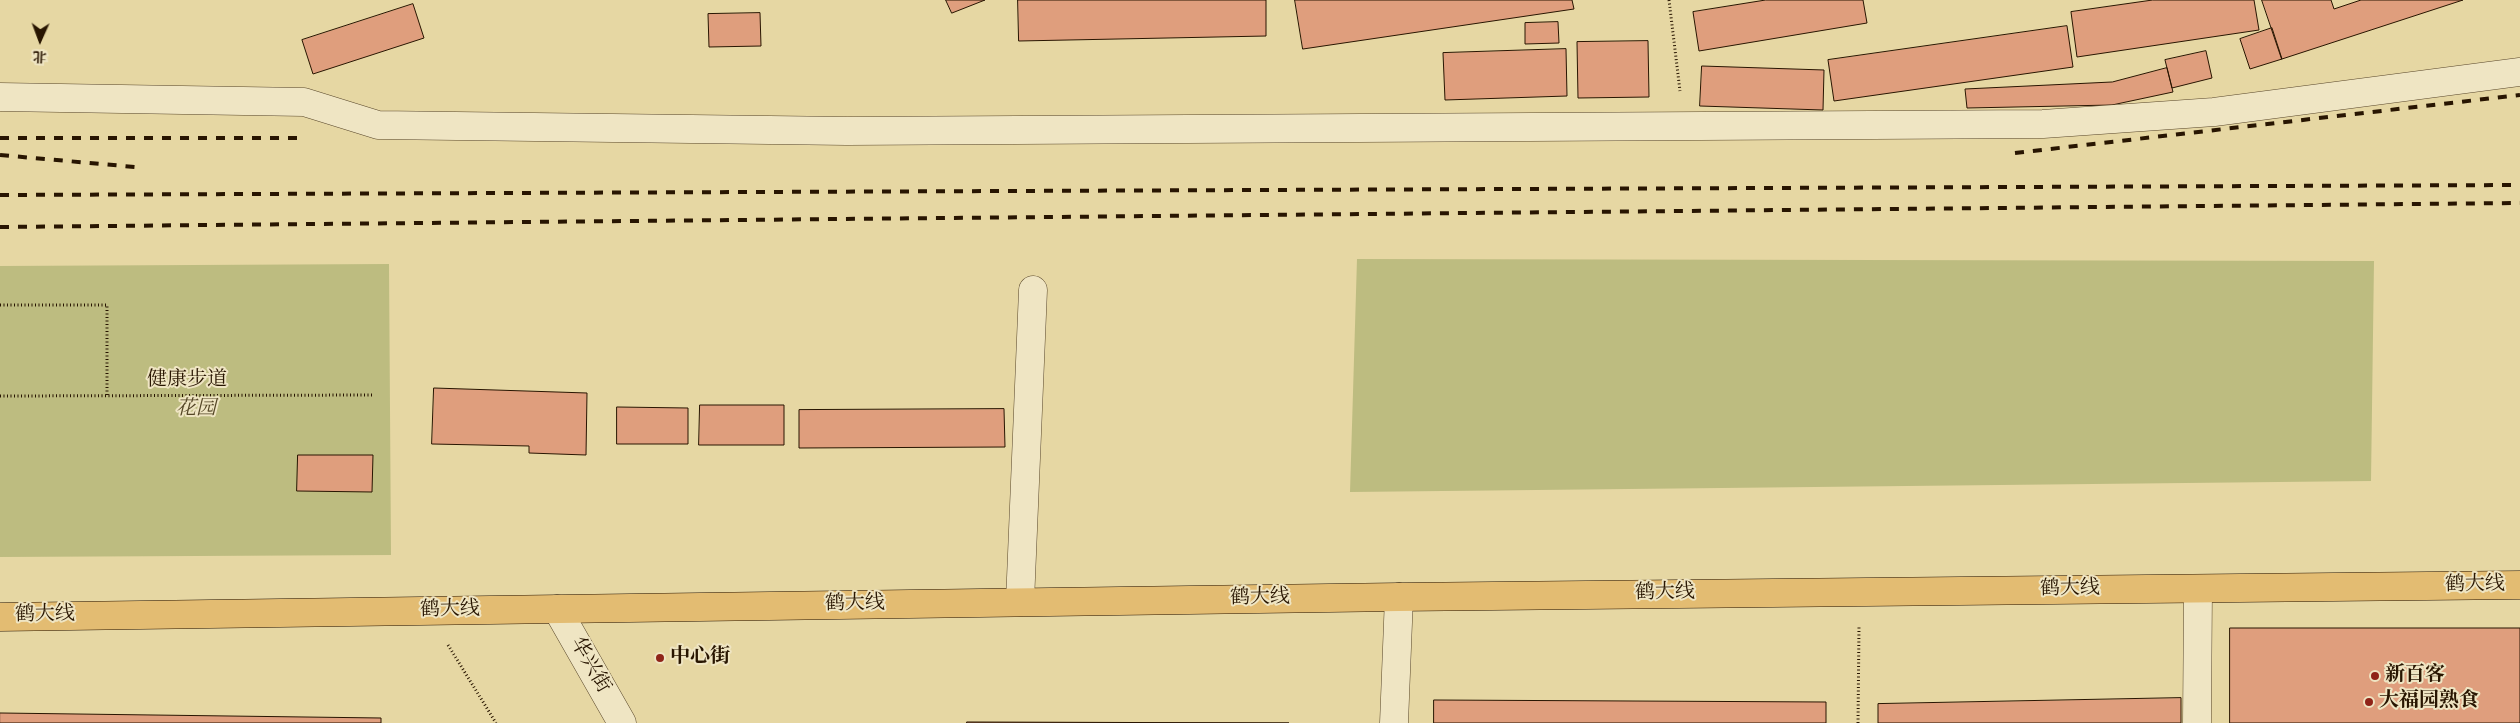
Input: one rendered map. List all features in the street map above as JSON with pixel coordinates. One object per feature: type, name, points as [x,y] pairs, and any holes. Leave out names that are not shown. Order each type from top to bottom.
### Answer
[{"type":"highway","name":"鹤大线","points":[[0,617],[1399,597],[2520,585]]},
{"type":"street","points":[[0,97],[304,102],[378,125],[847,131],[2043,124],[2214,112],[2520,72]]},
{"type":"street","points":[[1020,602],[1033,290]]},
{"type":"street","points":[[2197,723],[2198,589]]},
{"type":"street","points":[[1394,723],[1399,597]]},
{"type":"street","name":"华兴街","points":[[557,609],[622,723]]},
{"type":"path","points":[[1670,0],[1684,126]]},
{"type":"path","points":[[0,305],[107,305],[107,396]]},
{"type":"path","name":"健康步道","points":[[0,396],[374,395]]},
{"type":"path","points":[[1858,723],[1859,592]]},
{"type":"path","points":[[428,611],[496,723]]},
{"type":"green space","points":[[1357,259],[2374,261],[2371,481],[1350,492]]},
{"type":"green space","name":"花园","points":[[389,264],[391,555],[0,557],[0,266]]},
{"type":"building","points":[[946,0],[985,0],[952,13]]},
{"type":"building","points":[[1018,0],[1266,0],[1266,36],[1019,41]]},
{"type":"building","points":[[1295,0],[1572,0],[1574,9],[1303,49]]},
{"type":"building","points":[[1766,0],[1863,0],[1867,23],[1699,51],[1693,12]]},
{"type":"building","points":[[2153,0],[2254,0],[2259,30],[2077,57],[2071,12]]},
{"type":"building","points":[[2262,0],[2331,0],[2334,9],[2361,0],[2463,0],[2282,59]]},
{"type":"building","points":[[413,4],[424,38],[313,74],[302,40]]},
{"type":"building","points":[[760,13],[761,46],[709,47],[708,14]]},
{"type":"building","points":[[1558,22],[1559,43],[1525,44],[1525,23]]},
{"type":"building","points":[[2067,26],[2073,67],[1834,101],[1828,60]]},
{"type":"building","points":[[2272,28],[2282,59],[2250,69],[2240,39]]},
{"type":"building","points":[[1648,41],[1649,97],[1578,98],[1577,42]]},
{"type":"building","points":[[1566,49],[1567,96],[1445,100],[1443,53]]},
{"type":"building","points":[[2206,51],[2212,78],[2172,88],[2165,60]]},
{"type":"building","points":[[1702,66],[1824,70],[1823,110],[1700,106]]},
{"type":"building","points":[[2167,68],[2173,92],[2112,105],[1967,108],[1965,89],[2112,82]]},
{"type":"building","points":[[434,388],[587,393],[586,455],[529,453],[529,446],[432,444]]},
{"type":"building","points":[[700,405],[784,405],[784,445],[699,445]]},
{"type":"building","points":[[617,407],[688,408],[688,444],[617,444]]},
{"type":"building","points":[[1004,409],[1005,447],[799,448],[799,410]]},
{"type":"building","points":[[298,455],[373,455],[372,492],[297,491]]},
{"type":"building","name":"新百客","points":[[2230,628],[2520,628],[2520,723],[2230,723]]},
{"type":"building","points":[[2181,698],[2181,723],[1878,723],[1878,704]]},
{"type":"building","points":[[1434,700],[1826,702],[1826,723],[1434,723]]},
{"type":"building","points":[[0,713],[381,718],[381,723],[0,723]]},
{"type":"building","points":[[967,722],[1289,723],[967,723]]},
{"type":"railway","points":[[2015,153],[2520,95]]},
{"type":"railway","points":[[0,138],[306,138]]},
{"type":"railway","points":[[0,155],[135,167]]},
{"type":"railway","points":[[0,195],[2520,185]]},
{"type":"railway","points":[[0,227],[2520,203]]},
{"type":"place","name":"中心街","points":[[660,658]]},
{"type":"place","name":"新百客","points":[[2375,676]]},
{"type":"place","name":"大福园熟食","points":[[2369,702]]}]
